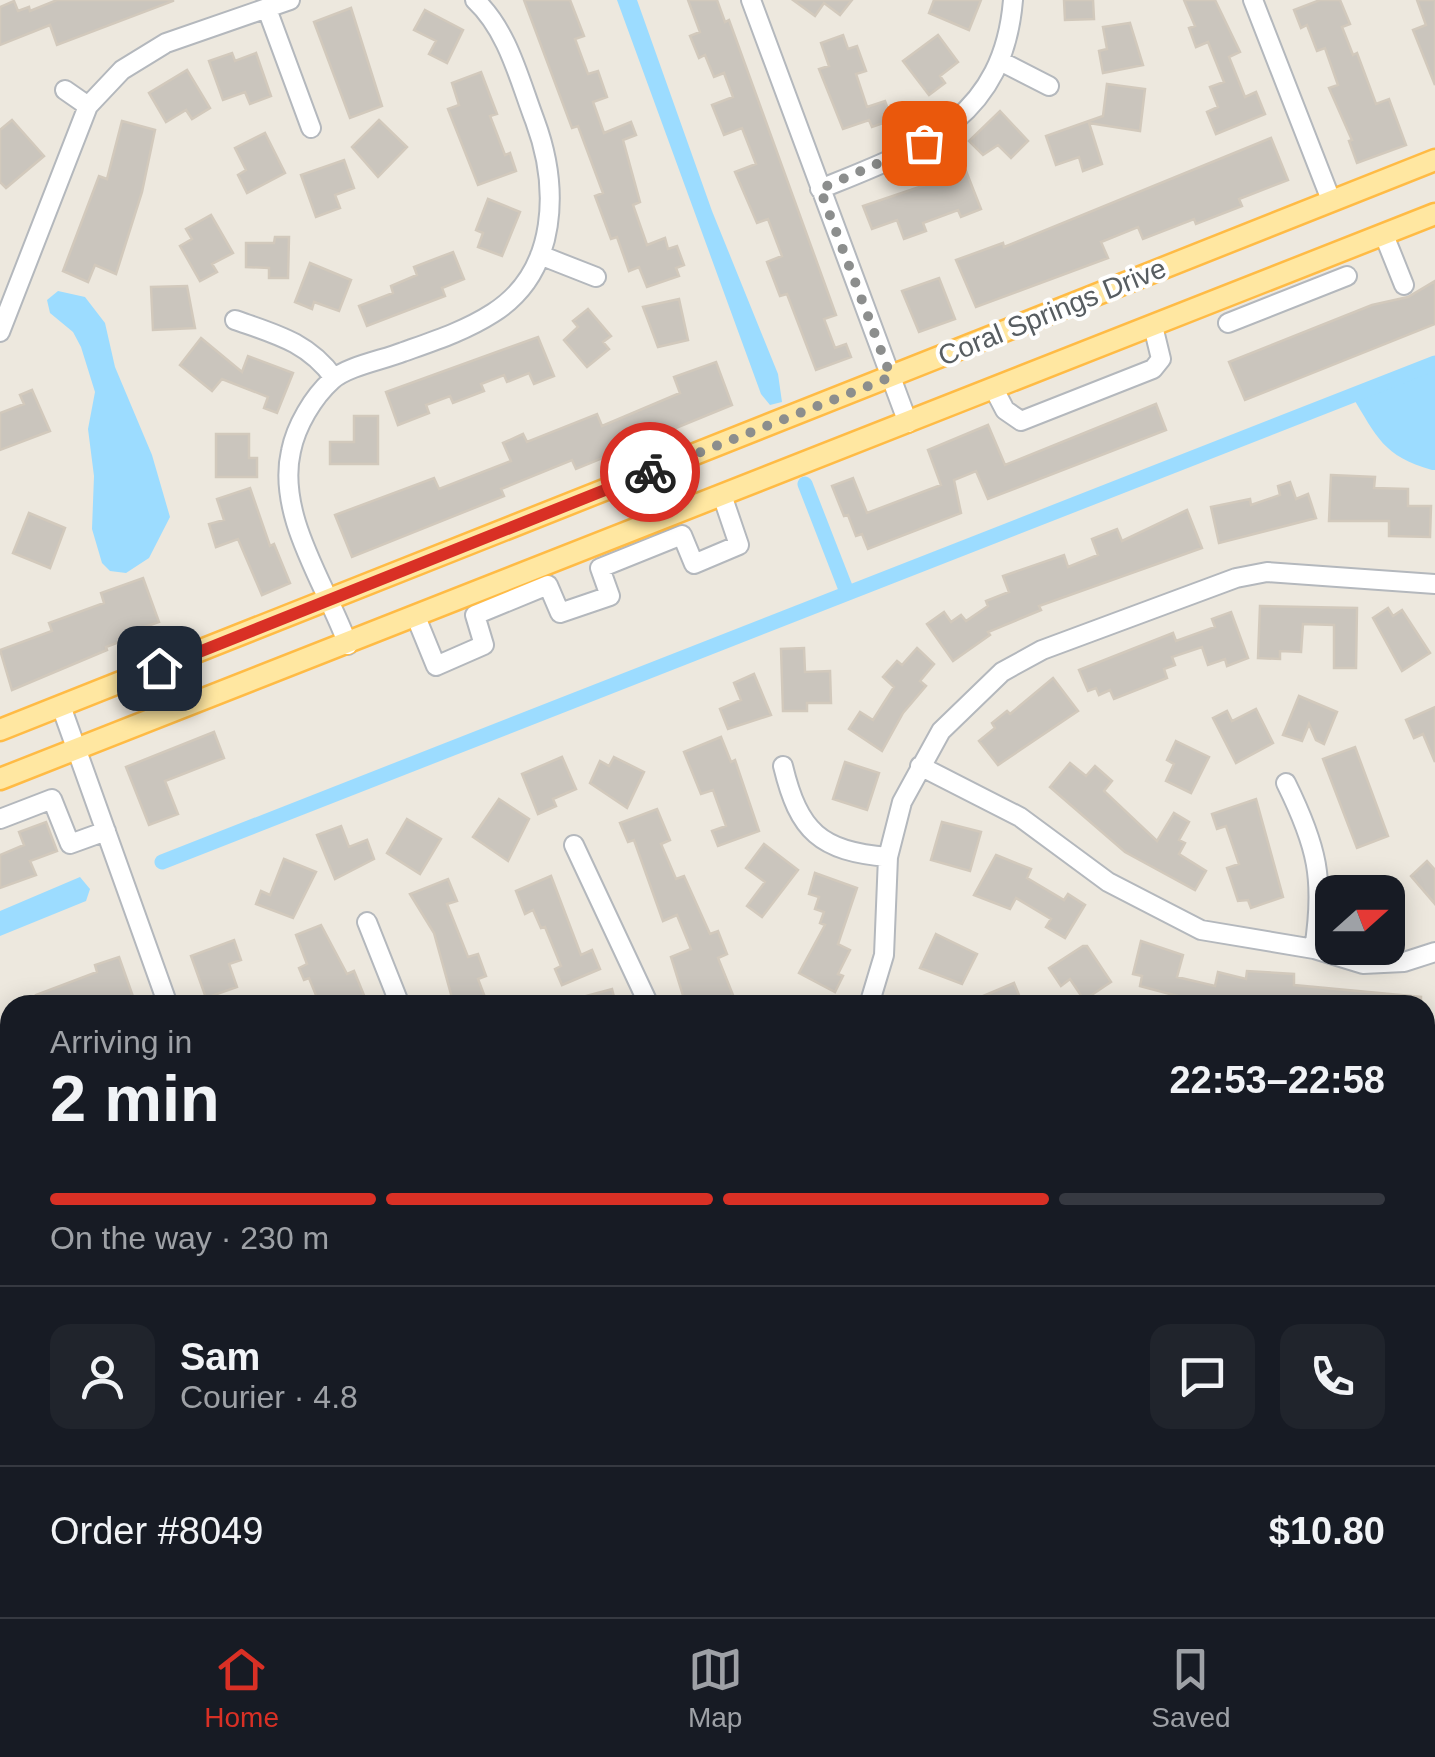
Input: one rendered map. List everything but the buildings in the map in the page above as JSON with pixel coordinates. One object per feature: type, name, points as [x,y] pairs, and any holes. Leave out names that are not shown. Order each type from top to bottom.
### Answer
[{"type":"main road","name":"Coral Springs Drive","points":[[0,730],[1435,160]]},
{"type":"main road","name":"Coral Springs Drive","points":[[0,780],[416,618],[545,576],[722,496],[1435,214]]},
{"type":"street","points":[[0,332],[88,106],[122,70],[166,43],[290,0]]},
{"type":"street","points":[[348,645],[332,600],[299,531],[288,491],[290,453],[302,419],[334,378],[463,330],[497,311],[522,287],[540,255],[550,221],[552,185],[545,146],[505,42],[474,0]]},
{"type":"street","points":[[820,189],[905,154],[944,131],[977,99],[1002,62],[1013,0]]},
{"type":"street","points":[[1253,0],[1331,200]]},
{"type":"street","points":[[756,2],[820,189],[908,422]]},
{"type":"street","points":[[267,8],[311,128]]},
{"type":"street","points":[[1002,62],[1049,86]]},
{"type":"street","points":[[65,90],[88,106]]},
{"type":"street","points":[[1384,235],[1404,285]]},
{"type":"street","points":[[540,255],[596,277]]},
{"type":"street","points":[[1281,276],[1290,298]]},
{"type":"street","points":[[1228,324],[1348,276]]},
{"type":"street","points":[[235,320],[295,340],[317,355],[334,378]]},
{"type":"street","points":[[994,389],[1005,410],[1021,420],[1104,388],[1153,368],[1161,359],[1153,326]]},
{"type":"street","points":[[416,618],[436,666],[484,645],[475,615],[545,576],[560,613],[610,596],[600,568],[682,535],[694,564],[739,545],[722,496]]},
{"type":"street","points":[[877,995],[884,955],[888,858],[902,802],[942,731],[1002,672],[1042,650],[1193,590],[1267,572],[1435,584]]},
{"type":"street","points":[[61,706],[164,995]]},
{"type":"street","points":[[783,766],[793,810],[811,829],[830,844],[858,854],[888,858]]},
{"type":"street","points":[[920,766],[1020,817],[1148,906],[1201,930],[1314,949],[1363,964],[1404,962],[1435,952]]},
{"type":"street","points":[[1286,783],[1306,822],[1321,877],[1314,949]]},
{"type":"street","points":[[0,819],[52,799],[70,844],[106,832]]},
{"type":"street","points":[[574,844],[644,995]]},
{"type":"street","points":[[367,922],[396,995]]},
{"type":"water","points":[[617,0],[637,0],[712,211],[778,374],[782,402],[770,405],[761,394]]},
{"type":"water","points":[[58,291],[85,297],[105,323],[115,367],[152,455],[170,517],[149,558],[126,573],[110,571],[102,563],[92,529],[94,476],[88,429],[95,392],[73,332],[50,313],[47,300]]},
{"type":"water","points":[[1435,363],[1432,470],[1402,458],[1383,443],[1352,396]]},
{"type":"water","points":[[80,877],[90,889],[86,901],[0,936],[0,911]]},
{"type":"waterway","points":[[162,862],[1435,363]]},
{"type":"waterway","points":[[805,484],[847,592]]},
{"type":"way so far","points":[[650,472],[891,377],[820,189],[924,143]]},
{"type":"route","points":[[159,668],[650,472]]}]
